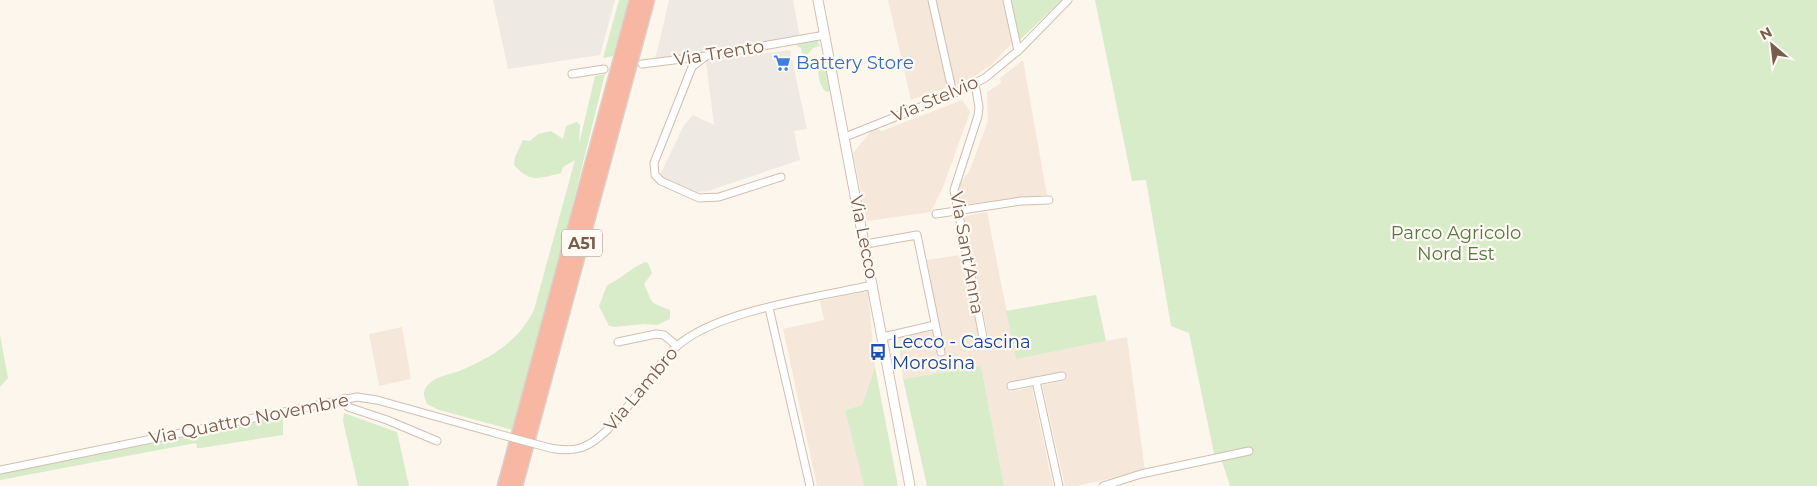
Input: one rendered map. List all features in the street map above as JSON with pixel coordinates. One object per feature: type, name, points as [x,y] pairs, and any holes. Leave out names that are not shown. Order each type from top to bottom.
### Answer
[{"type":"highway","name":"A51","points":[[504,486],[636,0]]},
{"type":"highway","name":"A51","points":[[516,486],[648,0]]},
{"type":"street","points":[[818,0],[845,137]]},
{"type":"street","points":[[932,0],[953,94]]},
{"type":"street","points":[[1007,0],[1018,51]]},
{"type":"street","name":"Via Stelvio","points":[[845,137],[975,84],[1018,51],[1068,0]]},
{"type":"street","name":"Via Trento","points":[[642,64],[706,56],[825,35]]},
{"type":"street","points":[[706,56],[692,67],[654,163],[655,175],[661,181],[691,196],[708,198],[781,176]]},
{"type":"street","points":[[572,74],[604,69]]},
{"type":"street","name":"Via Sant'Anna","points":[[975,84],[979,107],[978,116],[955,181],[957,210],[983,337]]},
{"type":"street","name":"Via Lecco","points":[[845,137],[911,485]]},
{"type":"street","points":[[936,214],[1049,200]]},
{"type":"street","points":[[866,244],[917,235],[941,352]]},
{"type":"street","name":"Via Lambro","points":[[496,433],[550,448],[573,450],[597,440],[676,346],[696,333],[720,321],[873,285]]},
{"type":"street","points":[[769,308],[810,486]]},
{"type":"street","points":[[883,337],[935,325]]},
{"type":"street","points":[[618,342],[656,334],[664,335],[676,346]]},
{"type":"street","points":[[1011,386],[1062,376]]},
{"type":"street","points":[[1036,381],[1059,486]]},
{"type":"street","points":[[345,398],[348,407],[387,420],[437,441]]},
{"type":"street","name":"Via Quattro Novembre","points":[[0,470],[345,398],[377,400],[496,433]]},
{"type":"street","points":[[1103,486],[1141,474],[1249,451]]},
{"type":"shaded area","points":[[493,0],[615,0],[600,55],[508,69]]},
{"type":"shaded area","points":[[669,0],[793,0],[800,37],[655,60]]},
{"type":"shaded area","points":[[888,0],[1005,0],[1013,42],[991,65],[969,80],[911,100]]},
{"type":"shaded area","points":[[790,50],[807,129],[794,131],[800,160],[708,191],[696,192],[659,177],[684,125],[693,115],[714,125],[706,61]]},
{"type":"shaded area","points":[[1023,60],[1047,195],[961,205],[958,185],[969,172],[988,121],[987,92],[1001,83],[1000,78]]},
{"type":"shaded area","points":[[962,100],[970,112],[943,187],[931,212],[867,221],[853,153],[874,128],[882,131]]},
{"type":"shaded area","points":[[987,212],[1016,358],[1127,337],[1145,471],[1076,486],[1065,486],[1042,385],[1064,381],[1064,372],[1007,385],[1010,392],[1032,387],[1053,486],[1004,486],[981,366],[903,379],[898,337],[933,331],[938,354],[944,354],[927,260],[960,255],[980,342],[989,340],[963,217]]},
{"type":"shaded area","points":[[868,291],[875,367],[862,405],[845,410],[864,486],[817,486],[783,329],[824,320],[820,301]]},
{"type":"shaded area","points":[[402,327],[411,379],[379,386],[369,334]]},
{"type":"green space","points":[[619,0],[629,0],[613,56],[603,58]]},
{"type":"green space","points":[[1008,0],[1062,0],[1019,41]]},
{"type":"green space","name":"Parco Agricolo Nord Est","points":[[1095,0],[1817,0],[1817,486],[1230,486],[1221,458],[1215,458],[1189,333],[1171,326],[1146,180],[1132,181]]},
{"type":"green space","points":[[817,39],[820,46],[813,48],[803,60],[801,48],[796,46],[802,42]]},
{"type":"green space","points":[[821,61],[824,62],[830,91],[826,92],[821,85],[819,77]]},
{"type":"green space","points":[[605,74],[552,288],[513,430],[439,410],[427,404],[424,392],[431,382],[439,377],[462,370],[495,353],[513,339],[528,321],[534,310],[575,160],[563,167],[561,173],[536,178],[525,175],[514,165],[515,157],[523,140],[530,141],[538,134],[551,131],[563,139],[566,126],[577,122],[580,125],[579,144],[595,76]]},
{"type":"green space","points":[[645,262],[648,263],[652,273],[644,284],[649,296],[655,304],[670,310],[670,319],[657,325],[609,326],[599,306],[607,285]]},
{"type":"green space","points":[[1096,295],[1106,341],[1016,359],[1006,311]]},
{"type":"green space","points":[[0,335],[8,378],[0,387]]},
{"type":"green space","points":[[981,366],[1004,486],[927,486],[903,379]]},
{"type":"green space","points":[[875,367],[898,486],[864,486],[845,410],[862,405]]},
{"type":"green space","points":[[344,413],[397,432],[409,486],[358,486],[343,421]]},
{"type":"green space","points":[[283,417],[283,435],[201,448],[197,448],[196,443],[0,480],[0,474]]},
{"type":"place","name":"Battery Store","points":[[782,63]]},
{"type":"place","name":"Lecco - Cascina Morosina","points":[[878,352]]}]
